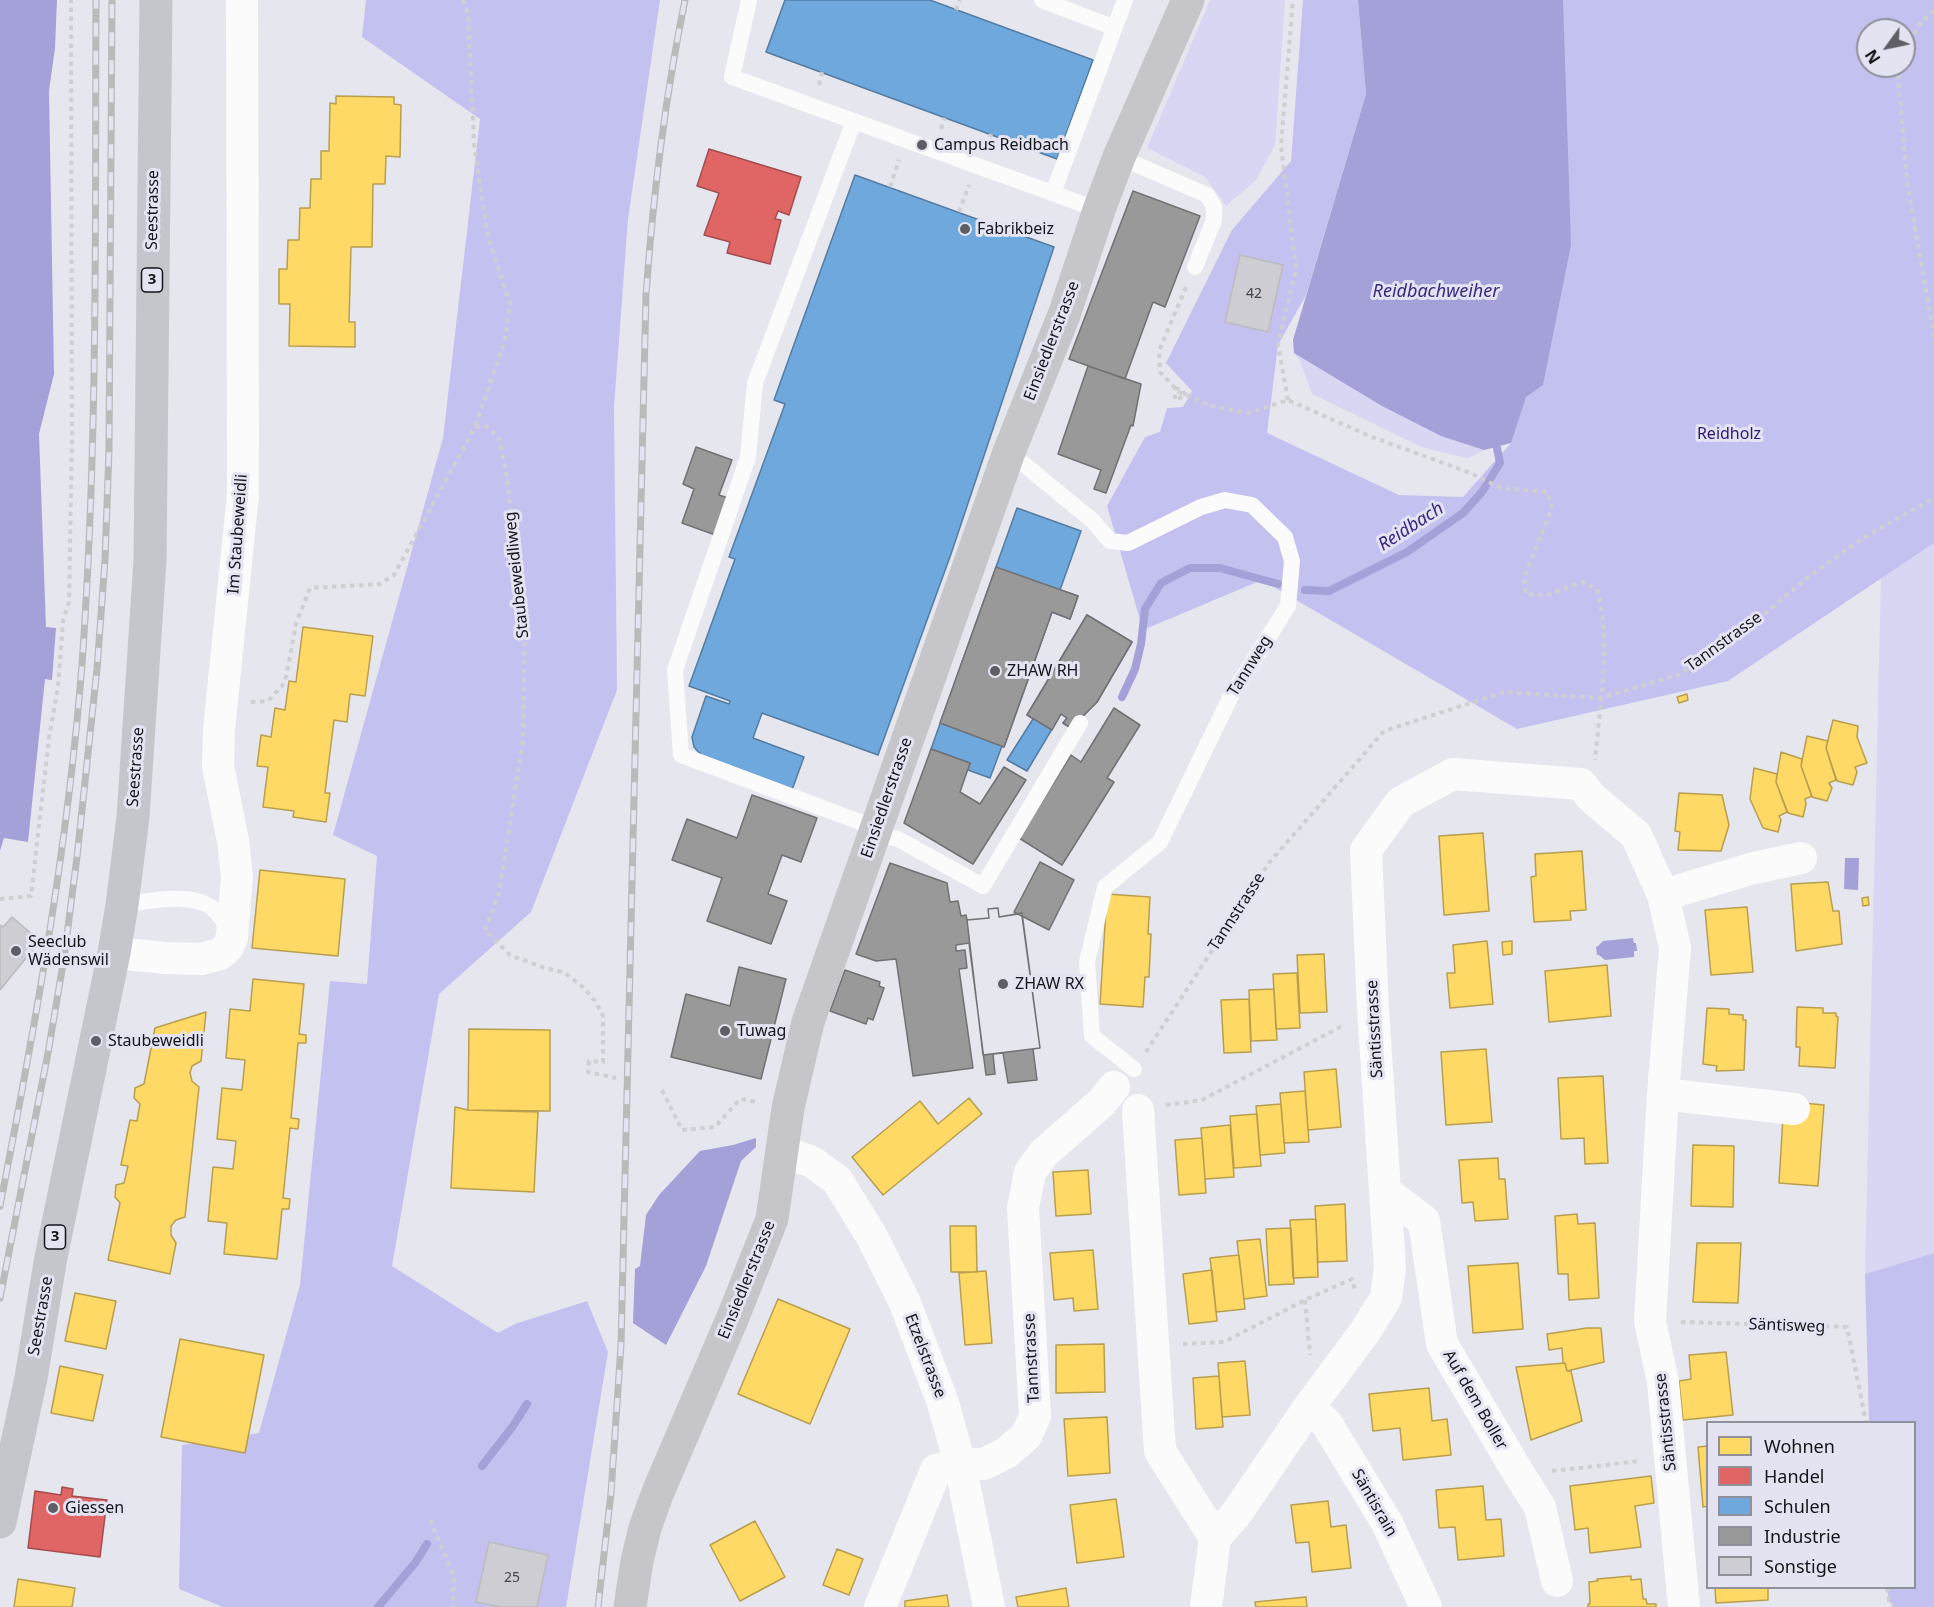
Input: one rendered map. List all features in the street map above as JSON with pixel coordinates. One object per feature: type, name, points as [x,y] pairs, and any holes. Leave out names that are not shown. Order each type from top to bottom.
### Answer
[{"type":"main road","name":"Seestrasse","points":[[0,1522],[30,1378],[51,1257],[114,953],[133,817],[150,560],[156,0]]},
{"type":"main road","name":"Einsiedlerstrasse","points":[[630,1607],[645,1528],[658,1492],[772,1219],[788,1108],[808,1022],[1009,452],[1064,315],[1119,157],[1188,0]]},
{"type":"street","name":"Im Staubeweidli","points":[[232,937],[237,877],[233,841],[218,766],[219,730],[243,494],[242,0]]},
{"type":"street","name":"Säntisstrasse","points":[[1215,1538],[1236,1514],[1309,1407],[1364,1333],[1386,1298],[1390,1267],[1373,1009],[1366,850],[1401,802],[1452,774],[1581,784],[1591,797],[1636,836],[1663,895],[1675,948],[1650,1321],[1663,1382],[1684,1607]]},
{"type":"street","points":[[1663,895],[1754,868],[1801,858]]},
{"type":"street","points":[[114,953],[166,958],[201,958],[220,954],[228,946],[232,937]]},
{"type":"street","name":"Tannstrasse","points":[[880,1607],[936,1470],[960,1464],[984,1464],[1006,1454],[1026,1436],[1035,1416],[1023,1208],[1030,1172],[1044,1153],[1101,1103],[1124,1078]]},
{"type":"street","points":[[1664,1094],[1794,1109]]},
{"type":"street","points":[[1138,1110],[1160,1451],[1215,1538],[1206,1607]]},
{"type":"street","name":"Etzelstrasse","points":[[782,1151],[812,1162],[837,1180],[871,1235],[905,1303],[943,1403],[960,1464],[989,1607]]},
{"type":"street","name":"Auf dem Boller","points":[[1385,1191],[1424,1221],[1442,1344],[1540,1507],[1557,1581]]},
{"type":"street","name":"Säntisrain","points":[[1309,1407],[1327,1424],[1387,1523],[1426,1607]]},
{"type":"lane","points":[[749,0],[732,77],[1099,210]]},
{"type":"lane","points":[[1042,0],[1115,28]]},
{"type":"lane","points":[[1053,193],[1125,0]]},
{"type":"lane","points":[[854,121],[755,383],[748,457],[675,670],[681,755],[898,839],[983,886],[1080,723]]},
{"type":"lane","points":[[1119,157],[1207,195],[1214,206],[1214,220],[1195,267]]},
{"type":"lane","name":"Tannweg","points":[[1009,452],[1093,521],[1110,541],[1128,543],[1201,507],[1225,500],[1252,505],[1285,537],[1292,561],[1288,606],[1231,696],[1160,842],[1105,887],[1087,962],[1092,1036],[1124,1078]]},
{"type":"lane","points":[[122,905],[156,900],[189,899],[210,906],[232,937]]},
{"type":"path","points":[[0,899],[32,896],[58,687],[63,621],[69,602],[72,441],[71,0]]},
{"type":"path","points":[[256,702],[268,701],[282,686],[286,677],[296,624],[310,588],[380,584],[397,572],[475,428],[505,340],[510,303],[488,238],[474,143],[468,13],[463,0]]},
{"type":"path","points":[[957,10],[960,0]]},
{"type":"path","points":[[1288,400],[1278,345],[1296,269],[1281,146],[1293,0]]},
{"type":"path","points":[[1916,31],[1934,10]]},
{"type":"path","points":[[1898,78],[1907,182],[1934,337]]},
{"type":"path","points":[[890,187],[899,159]]},
{"type":"path","points":[[960,212],[970,182]]},
{"type":"path","points":[[1195,267],[1160,351],[1160,372],[1179,392],[1212,406],[1248,413],[1288,400],[1372,437],[1468,472],[1501,488],[1547,492],[1552,507],[1524,578],[1526,594],[1545,596],[1582,582],[1597,589],[1602,606],[1604,648],[1591,797]]},
{"type":"path","points":[[1175,388],[1174,400],[1186,395]]},
{"type":"path","name":"Staubeweidliweg","points":[[475,428],[486,426],[499,438],[506,472],[525,620],[524,740],[499,893],[485,930],[510,955],[565,973],[584,988],[603,1016],[603,1062],[589,1061],[588,1072],[616,1078]]},
{"type":"path","name":"Tannstrasse","points":[[1124,1078],[1269,863],[1384,731],[1504,692],[1600,698],[1678,675],[1735,638],[1811,575],[1854,544],[1934,498]]},
{"type":"path","points":[[1138,1110],[1202,1100],[1373,1009]]},
{"type":"path","points":[[662,1090],[682,1130],[715,1127],[740,1099],[788,1108]]},
{"type":"path","points":[[1152,1346],[1224,1342],[1352,1278]]},
{"type":"path","name":"Säntisweg","points":[[1702,1323],[1847,1328],[1866,1421]]},
{"type":"path","points":[[1545,1472],[1670,1457]]},
{"type":"path","points":[[430,1520],[454,1576],[453,1607]]},
{"type":"path","points":[[1887,1589],[1888,1601],[1894,1607]]},
{"type":"shaded area","points":[[1210,0],[1285,0],[1275,145],[1256,180],[1226,206],[1205,177],[1147,148]]},
{"type":"shaded area","points":[[1294,353],[1484,450],[1468,458],[1424,448],[1312,394],[1300,361]]},
{"type":"shaded area","points":[[1934,543],[1934,1253],[1865,1274],[1881,578]]},
{"type":"green space","points":[[366,0],[660,0],[628,219],[614,407],[617,690],[531,912],[439,994],[392,1266],[498,1333],[515,1324],[587,1301],[608,1352],[566,1607],[223,1607],[179,1589],[182,1445],[259,1433],[300,1285],[330,981],[367,984],[377,856],[333,835],[443,438],[480,119],[362,37]]},
{"type":"green space","name":"Reidholz","points":[[1303,0],[1358,0],[1366,94],[1306,295],[1278,345],[1267,433],[1399,495],[1463,497],[1511,443],[1562,0],[1934,0],[1934,543],[1728,681],[1517,729],[1262,580],[1143,630],[1107,506],[1145,437],[1160,432],[1167,408],[1183,407],[1192,391],[1166,363],[1232,230],[1291,161]]},
{"type":"green space","points":[[1934,1253],[1934,1607],[1894,1607],[1889,1601],[1887,1589],[1916,1589],[1916,1421],[1869,1421],[1865,1274]]},
{"type":"water","points":[[0,0],[57,0],[55,48],[49,91],[54,374],[39,434],[46,627],[56,628],[52,680],[45,679],[28,842],[4,838],[0,851]]},
{"type":"water","name":"Reidbachweiher","points":[[1358,0],[1563,0],[1571,245],[1543,385],[1526,397],[1511,443],[1484,450],[1441,436],[1382,406],[1294,353],[1293,340],[1366,94]]},
{"type":"water","points":[[1845,858],[1859,858],[1858,890],[1844,889]]},
{"type":"water","points":[[1633,938],[1637,951],[1634,951],[1634,957],[1605,960],[1597,955],[1596,947],[1603,941]]},
{"type":"water","points":[[756,1138],[756,1147],[741,1161],[706,1266],[666,1345],[633,1323],[635,1269],[640,1266],[646,1215],[659,1195],[700,1151]]},
{"type":"building: Wohnen","points":[[336,96],[394,97],[394,104],[401,105],[400,157],[386,156],[385,184],[373,184],[372,247],[351,247],[349,322],[355,322],[355,347],[289,346],[290,304],[279,304],[279,269],[287,269],[288,240],[299,240],[300,208],[310,208],[311,179],[321,179],[321,151],[329,151],[330,103],[336,104]]},
{"type":"building: Wohnen","points":[[303,627],[373,636],[365,696],[350,694],[347,722],[334,720],[325,793],[330,793],[326,822],[293,817],[294,811],[263,807],[268,767],[257,766],[261,735],[271,737],[275,708],[285,710],[289,681],[296,682]]},
{"type":"building: Wohnen","points":[[1687,694],[1688,700],[1679,703],[1677,697]]},
{"type":"building: Wohnen","points":[[1833,720],[1858,726],[1857,737],[1867,763],[1855,767],[1857,772],[1853,785],[1837,781],[1826,748]]},
{"type":"building: Wohnen","points":[[1807,736],[1828,741],[1826,748],[1836,780],[1829,783],[1832,788],[1827,801],[1812,797],[1801,766]]},
{"type":"building: Wohnen","points":[[1781,752],[1802,759],[1801,766],[1812,796],[1805,799],[1803,817],[1788,813],[1776,782]]},
{"type":"building: Wohnen","points":[[1754,768],[1777,774],[1776,782],[1787,812],[1779,816],[1781,820],[1778,832],[1763,828],[1750,799]]},
{"type":"building: Wohnen","points":[[1679,793],[1722,795],[1729,825],[1721,851],[1678,850],[1680,832],[1675,831]]},
{"type":"building: Wohnen","points":[[1483,833],[1489,911],[1444,915],[1439,836]]},
{"type":"building: Wohnen","points":[[1582,851],[1586,910],[1570,911],[1571,920],[1534,922],[1531,877],[1536,876],[1535,854]]},
{"type":"building: Wohnen","points":[[260,870],[345,879],[338,956],[252,948]]},
{"type":"building: Wohnen","points":[[1828,882],[1833,911],[1839,911],[1842,944],[1796,951],[1791,884]]},
{"type":"building: Wohnen","points":[[1107,894],[1150,897],[1149,977],[1145,977],[1143,1007],[1100,1004]]},
{"type":"building: Wohnen","points":[[1868,897],[1869,905],[1863,906],[1862,898]]},
{"type":"building: Wohnen","points":[[1747,907],[1753,972],[1711,975],[1705,910]]},
{"type":"building: Wohnen","points":[[1487,941],[1493,1004],[1450,1008],[1447,973],[1455,973],[1453,945]]},
{"type":"building: Wohnen","points":[[1512,941],[1512,954],[1503,955],[1502,942]]},
{"type":"building: Wohnen","points":[[1324,954],[1327,1012],[1300,1013],[1297,955]]},
{"type":"building: Wohnen","points":[[1607,965],[1611,1016],[1549,1022],[1545,971]]},
{"type":"building: Wohnen","points":[[1297,973],[1300,1028],[1276,1029],[1273,974]]},
{"type":"building: Wohnen","points":[[253,979],[304,984],[299,1034],[306,1035],[306,1043],[298,1043],[291,1118],[299,1119],[298,1129],[290,1128],[283,1198],[290,1199],[289,1209],[282,1209],[277,1259],[224,1254],[227,1223],[208,1221],[213,1167],[233,1169],[236,1141],[217,1139],[222,1088],[242,1090],[245,1060],[226,1058],[230,1009],[250,1011]]},
{"type":"building: Wohnen","points":[[1274,989],[1277,1040],[1251,1041],[1249,990]]},
{"type":"building: Wohnen","points":[[1249,999],[1251,1052],[1224,1053],[1221,1000]]},
{"type":"building: Wohnen","points":[[1797,1007],[1823,1008],[1823,1013],[1836,1013],[1838,1017],[1835,1068],[1799,1066],[1800,1047],[1796,1047]]},
{"type":"building: Wohnen","points":[[1707,1008],[1729,1009],[1729,1014],[1743,1015],[1743,1020],[1746,1020],[1744,1070],[1716,1071],[1717,1066],[1703,1064]]},
{"type":"building: Wohnen","points":[[206,1012],[201,1061],[192,1066],[190,1073],[192,1081],[199,1087],[185,1217],[176,1220],[171,1226],[171,1235],[176,1243],[170,1274],[108,1260],[120,1203],[115,1197],[116,1185],[124,1183],[128,1166],[121,1165],[130,1120],[137,1121],[140,1104],[134,1098],[135,1088],[144,1084],[155,1028]]},
{"type":"building: Wohnen","points":[[469,1029],[550,1030],[550,1111],[468,1110]]},
{"type":"building: Wohnen","points":[[1486,1049],[1492,1122],[1446,1125],[1441,1052]]},
{"type":"building: Wohnen","points":[[1336,1069],[1341,1127],[1308,1130],[1304,1072]]},
{"type":"building: Wohnen","points":[[1603,1076],[1608,1163],[1585,1164],[1584,1138],[1561,1139],[1558,1078]]},
{"type":"building: Wohnen","points":[[1305,1091],[1309,1142],[1284,1143],[1280,1093]]},
{"type":"building: Wohnen","points":[[969,1098],[982,1114],[883,1195],[852,1157],[920,1101],[938,1124]]},
{"type":"building: Wohnen","points":[[1803,1103],[1824,1105],[1818,1186],[1779,1183],[1783,1117]]},
{"type":"building: Wohnen","points":[[1281,1104],[1285,1153],[1260,1155],[1256,1106]]},
{"type":"building: Wohnen","points":[[455,1107],[468,1110],[538,1112],[534,1192],[451,1188]]},
{"type":"building: Wohnen","points":[[1257,1114],[1261,1166],[1234,1168],[1230,1116]]},
{"type":"building: Wohnen","points":[[1230,1125],[1234,1177],[1205,1179],[1201,1128]]},
{"type":"building: Wohnen","points":[[1202,1138],[1206,1193],[1179,1195],[1175,1140]]},
{"type":"building: Wohnen","points":[[1693,1145],[1734,1146],[1733,1207],[1691,1206]]},
{"type":"building: Wohnen","points":[[1498,1158],[1499,1179],[1505,1179],[1508,1219],[1475,1221],[1473,1202],[1462,1203],[1459,1160]]},
{"type":"building: Wohnen","points":[[1088,1170],[1091,1214],[1056,1216],[1053,1172]]},
{"type":"building: Wohnen","points":[[1345,1204],[1347,1261],[1318,1262],[1315,1206]]},
{"type":"building: Wohnen","points":[[1577,1214],[1578,1224],[1595,1223],[1599,1298],[1569,1300],[1568,1274],[1558,1274],[1555,1216]]},
{"type":"building: Wohnen","points":[[1316,1219],[1318,1277],[1293,1278],[1290,1220]]},
{"type":"building: Wohnen","points":[[950,1226],[976,1226],[977,1272],[951,1272]]},
{"type":"building: Wohnen","points":[[1291,1228],[1294,1284],[1269,1285],[1266,1229]]},
{"type":"building: Wohnen","points":[[1260,1239],[1267,1296],[1244,1299],[1237,1241]]},
{"type":"building: Wohnen","points":[[1697,1243],[1741,1243],[1738,1303],[1693,1302]]},
{"type":"building: Wohnen","points":[[1093,1250],[1098,1309],[1074,1311],[1073,1298],[1054,1300],[1050,1253]]},
{"type":"building: Wohnen","points":[[1239,1255],[1245,1309],[1216,1312],[1210,1258]]},
{"type":"building: Wohnen","points":[[1518,1263],[1523,1329],[1473,1333],[1468,1266]]},
{"type":"building: Wohnen","points":[[1212,1270],[1217,1321],[1189,1324],[1183,1274]]},
{"type":"building: Wohnen","points":[[986,1271],[992,1343],[965,1345],[959,1273]]},
{"type":"building: Wohnen","points":[[75,1293],[116,1301],[106,1349],[65,1341]]},
{"type":"building: Wohnen","points":[[778,1299],[850,1329],[810,1424],[738,1394]]},
{"type":"building: Wohnen","points":[[1601,1328],[1604,1362],[1567,1371],[1563,1363],[1562,1348],[1549,1350],[1547,1334]]},
{"type":"building: Wohnen","points":[[180,1339],[264,1355],[245,1453],[161,1437]]},
{"type":"building: Wohnen","points":[[1104,1344],[1105,1392],[1056,1393],[1056,1345]]},
{"type":"building: Wohnen","points":[[1726,1352],[1733,1415],[1683,1420],[1679,1381],[1691,1379],[1689,1355]]},
{"type":"building: Wohnen","points":[[1245,1361],[1250,1415],[1222,1417],[1218,1363]]},
{"type":"building: Wohnen","points":[[1565,1363],[1567,1371],[1571,1371],[1582,1421],[1531,1440],[1516,1367]]},
{"type":"building: Wohnen","points":[[60,1366],[103,1375],[93,1421],[51,1413]]},
{"type":"building: Wohnen","points":[[1219,1376],[1223,1427],[1196,1429],[1193,1378]]},
{"type":"building: Wohnen","points":[[1429,1388],[1432,1421],[1447,1419],[1451,1455],[1403,1460],[1400,1428],[1373,1431],[1369,1394]]},
{"type":"building: Wohnen","points":[[1107,1417],[1110,1473],[1068,1476],[1064,1419]]},
{"type":"building: Wohnen","points":[[1706,1446],[1706,1506],[1703,1507],[1698,1447]]},
{"type":"building: Wohnen","points":[[1651,1476],[1654,1503],[1635,1506],[1641,1547],[1590,1553],[1588,1528],[1575,1530],[1570,1486]]},
{"type":"building: Wohnen","points":[[1483,1486],[1486,1520],[1501,1519],[1504,1556],[1458,1560],[1455,1527],[1439,1528],[1436,1490]]},
{"type":"building: Wohnen","points":[[1116,1499],[1124,1557],[1077,1563],[1070,1505]]},
{"type":"building: Wohnen","points":[[1328,1501],[1331,1527],[1346,1525],[1351,1568],[1312,1572],[1309,1542],[1296,1543],[1291,1505]]},
{"type":"building: Wohnen","points":[[755,1521],[785,1577],[740,1601],[710,1545]]},
{"type":"building: Wohnen","points":[[837,1549],[863,1559],[849,1595],[823,1585]]},
{"type":"building: Wohnen","points":[[1631,1576],[1631,1580],[1641,1579],[1643,1599],[1646,1599],[1647,1604],[1656,1604],[1656,1607],[1588,1607],[1590,1604],[1589,1582],[1598,1581],[1597,1579]]},
{"type":"building: Wohnen","points":[[18,1579],[75,1588],[72,1607],[14,1607]]},
{"type":"building: Wohnen","points":[[1066,1588],[1069,1607],[1018,1607],[1016,1597]]},
{"type":"building: Wohnen","points":[[1715,1589],[1768,1589],[1768,1600],[1716,1603]]},
{"type":"building: Wohnen","points":[[947,1595],[949,1607],[905,1607],[905,1601]]},
{"type":"building: Wohnen","points":[[1306,1597],[1307,1607],[1256,1607],[1255,1602]]},
{"type":"building: Handel","points":[[709,149],[801,177],[789,215],[778,211],[775,219],[781,220],[770,264],[727,253],[730,242],[704,235],[719,193],[697,186]]},
{"type":"building: Handel","points":[[62,1487],[73,1489],[72,1496],[107,1500],[100,1557],[28,1548],[35,1491],[61,1495]]},
{"type":"building: Schulen","points":[[785,0],[930,0],[1093,60],[1057,159],[766,52]]},
{"type":"building: Schulen","points":[[855,175],[1054,247],[951,554],[878,755],[762,713],[753,738],[804,757],[792,790],[702,756],[694,747],[692,737],[706,696],[729,704],[730,701],[689,686],[735,559],[729,557],[785,404],[774,400]]},
{"type":"building: Schulen","name":"ZHAW RH","points":[[1017,508],[1081,531],[1060,590],[1078,596],[1070,619],[1052,612],[1004,747],[1002,746],[990,778],[968,770],[970,763],[931,749]]},
{"type":"building: Schulen","points":[[1087,615],[1132,642],[1097,702],[1071,728],[1063,723],[1067,718],[1061,714],[1027,771],[1007,760],[1033,719],[1027,715]]},
{"type":"building: Industrie","points":[[1133,191],[1200,216],[1165,307],[1153,302],[1125,379],[1069,359]]},
{"type":"building: Industrie","points":[[1088,366],[1141,384],[1133,426],[1131,425],[1106,493],[1094,489],[1101,470],[1058,454]]},
{"type":"building: Industrie","points":[[696,447],[732,460],[719,495],[731,499],[718,536],[682,523],[694,489],[683,484]]},
{"type":"building: Industrie","name":"ZHAW RH","points":[[996,567],[1078,596],[1070,619],[1052,612],[1004,747],[940,723]]},
{"type":"building: Industrie","points":[[1087,615],[1132,642],[1097,702],[1071,728],[1063,723],[1067,718],[1061,714],[1052,730],[1027,715]]},
{"type":"building: Industrie","points":[[1114,708],[1140,725],[1107,778],[1114,782],[1062,865],[1019,838],[1071,755],[1081,762]]},
{"type":"building: Industrie","points":[[931,749],[970,763],[960,792],[980,804],[1004,767],[1026,780],[973,864],[904,823]]},
{"type":"building: Industrie","points":[[752,795],[817,818],[801,862],[782,855],[768,894],[787,901],[771,944],[707,921],[722,878],[672,860],[687,819],[737,838]]},
{"type":"building: Industrie","points":[[1040,862],[1074,880],[1049,930],[1014,912]]},
{"type":"building: Industrie","points":[[890,863],[947,883],[950,902],[958,901],[961,916],[966,915],[967,920],[989,918],[988,909],[998,908],[999,917],[1018,914],[1022,916],[1040,1048],[1033,1049],[1037,1080],[1008,1083],[1003,1053],[993,1054],[995,1074],[986,1075],[969,943],[956,945],[956,951],[965,950],[967,968],[959,969],[973,1068],[913,1076],[896,959],[876,961],[856,954]]},
{"type":"building: Industrie","name":"ZHAW RX","points":[[998,908],[999,917],[1022,913],[1040,1048],[983,1055],[967,920],[989,918],[988,909]]},
{"type":"building: Industrie","name":"Tuwag","points":[[739,967],[786,979],[761,1079],[671,1057],[686,994],[730,1006]]},
{"type":"building: Industrie","points":[[845,970],[880,982],[879,986],[884,988],[873,1020],[868,1018],[866,1024],[830,1011]]},
{"type":"building: Sonstige","points":[[1240,255],[1283,265],[1268,332],[1225,322]]},
{"type":"building: Sonstige","name":"Seeclub Wädenswil","points":[[12,917],[40,941],[0,990],[0,925],[3,927]]},
{"type":"building: Sonstige","points":[[489,1542],[548,1555],[537,1607],[501,1607],[476,1602]]},
{"type":"waterway","name":"Reidbach","points":[[1305,590],[1329,591],[1407,552],[1463,513],[1482,492],[1500,463],[1497,448]]},
{"type":"waterway","name":"Reidbach","points":[[1122,697],[1135,669],[1141,644],[1145,609],[1161,583],[1190,568],[1220,568],[1278,584]]},
{"type":"waterway","points":[[482,1466],[527,1404]]},
{"type":"waterway","points":[[378,1607],[415,1563],[427,1544]]},
{"type":"railway","points":[[0,1206],[49,936],[68,801],[82,664],[93,415],[96,0]]},
{"type":"railway","points":[[0,1298],[48,1053],[64,958],[97,669],[105,560],[109,450],[112,0]]},
{"type":"railway","points":[[598,1607],[611,1493],[621,1345],[646,295],[661,147],[671,73],[685,0]]},
{"type":"place","name":"Campus Reidbach","points":[[922,145]]},
{"type":"place","name":"Fabrikbeiz","points":[[965,229]]},
{"type":"place","name":"ZHAW RH","points":[[995,671]]},
{"type":"place","name":"Seeclub Wädenswil","points":[[16,951]]},
{"type":"place","name":"ZHAW RX","points":[[1003,984]]},
{"type":"place","name":"Tuwag","points":[[725,1031]]},
{"type":"place","name":"Staubeweidli","points":[[96,1041]]},
{"type":"place","name":"Giessen","points":[[53,1508]]}]
